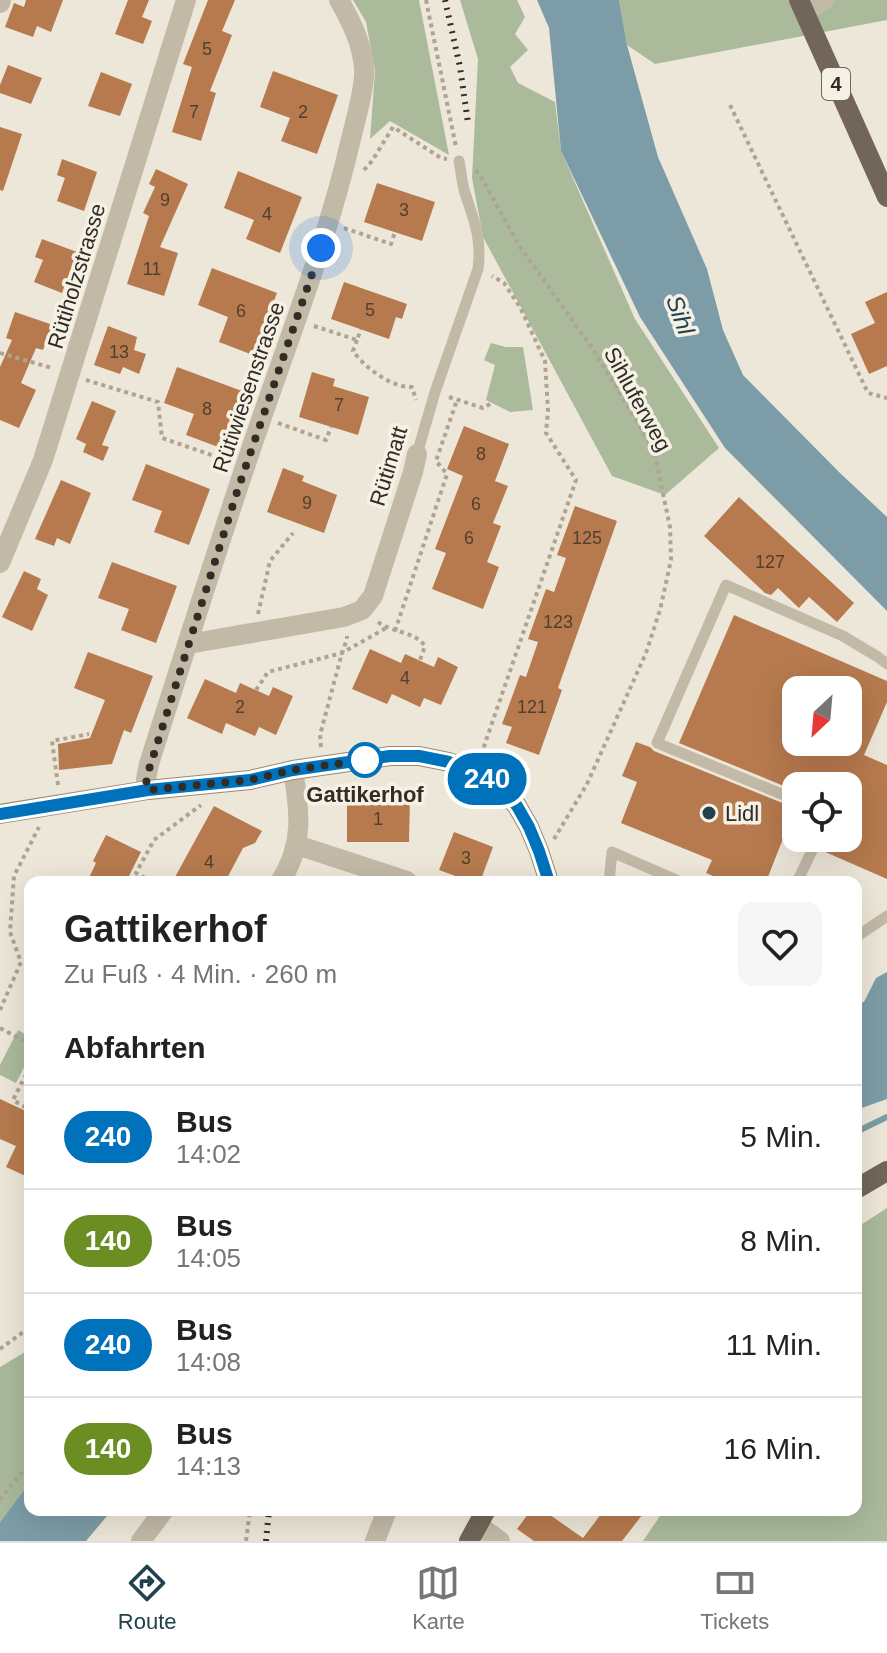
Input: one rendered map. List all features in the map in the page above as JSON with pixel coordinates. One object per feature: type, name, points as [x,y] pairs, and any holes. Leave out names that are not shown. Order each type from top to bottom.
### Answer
[{"type":"main road","name":"4","points":[[801,6],[887,197]]},
{"type":"main road","points":[[0,814],[148,790],[250,780],[293,770],[390,756],[419,756],[449,762],[499,786],[517,806],[529,827],[547,876]]},
{"type":"main road","points":[[862,1186],[887,1171]]},
{"type":"street","name":"Rütiholzstrasse","points":[[0,563],[43,460],[186,0]]},
{"type":"street","name":"Rütiwiesenstrasse","points":[[148,790],[146,779],[149,764],[249,454],[329,223],[357,116],[364,70],[355,29],[339,0]]},
{"type":"street","points":[[801,6],[824,0]]},
{"type":"street","name":"Rütimatt","points":[[353,613],[373,596],[417,454]]},
{"type":"street","points":[[188,644],[353,613]]},
{"type":"street","points":[[283,876],[297,845],[299,827],[299,802],[293,770]]},
{"type":"street","points":[[297,845],[390,876]]},
{"type":"street","points":[[141,1541],[160,1516]]},
{"type":"street","points":[[375,1541],[385,1516]]},
{"type":"street","points":[[478,1525],[500,1541]]},
{"type":"lane","name":"Rütimatt","points":[[417,454],[478,269],[478,231],[464,189],[459,161]]},
{"type":"lane","points":[[782,794],[657,743],[726,585],[843,636],[887,664]]},
{"type":"lane","points":[[610,876],[612,852],[667,876]]},
{"type":"lane","points":[[800,876],[811,852]]},
{"type":"lane","points":[[862,933],[887,916]]},
{"type":"path","points":[[357,178],[372,161],[393,127],[441,158],[459,161],[426,0]]},
{"type":"path","points":[[730,105],[868,393],[887,398]]},
{"type":"path","name":"Sihluferweg","points":[[459,161],[473,167],[484,182],[520,247],[592,348],[654,451],[670,527],[671,560],[646,653],[587,784],[557,837]]},
{"type":"path","points":[[343,228],[391,244],[395,232]]},
{"type":"path","points":[[478,269],[504,283],[520,307],[545,361],[546,433],[576,480],[481,755]]},
{"type":"path","points":[[311,325],[357,340]]},
{"type":"path","points":[[361,329],[353,351],[362,364],[401,388],[412,387],[421,413],[428,416]]},
{"type":"path","points":[[0,353],[53,368]]},
{"type":"path","points":[[85,380],[158,402],[162,438],[227,460]]},
{"type":"path","points":[[435,392],[483,408],[492,403]]},
{"type":"path","points":[[395,631],[447,474],[436,461],[457,400]]},
{"type":"path","points":[[278,423],[326,440],[331,427]]},
{"type":"path","points":[[254,632],[270,561],[293,533]]},
{"type":"path","points":[[322,749],[320,735],[353,613],[419,638],[425,646],[420,660]]},
{"type":"path","points":[[256,690],[268,672],[342,653],[386,628]]},
{"type":"path","points":[[59,790],[52,741],[89,734]]},
{"type":"path","points":[[141,876],[136,873],[154,840],[201,805],[199,799]]},
{"type":"path","points":[[0,1010],[21,962],[10,932],[14,876],[39,828],[39,821]]},
{"type":"path","points":[[0,1028],[24,1041]]},
{"type":"path","points":[[24,1079],[13,1100],[24,1106]]},
{"type":"path","points":[[0,1349],[24,1331]]},
{"type":"path","points":[[0,1500],[24,1470]]},
{"type":"path","points":[[246,1541],[249,1516]]},
{"type":"green space","points":[[353,0],[419,0],[449,155],[390,121],[370,139],[375,71],[366,22]]},
{"type":"green space","points":[[460,0],[517,0],[525,17],[515,34],[528,50],[510,67],[518,83],[555,102],[561,151],[635,319],[719,448],[665,495],[612,476],[483,237],[472,178],[478,59]]},
{"type":"green space","points":[[619,0],[887,0],[887,20],[655,64],[627,45]]},
{"type":"green space","points":[[491,343],[523,347],[533,410],[510,412],[486,400],[495,365],[484,360]]},
{"type":"green space","points":[[18,1030],[24,1034],[24,1068],[16,1083],[0,1075],[0,1065]]},
{"type":"green space","points":[[887,1208],[887,1541],[643,1541],[660,1516],[862,1516],[862,1224]]},
{"type":"green space","points":[[24,1353],[24,1490],[0,1522],[0,1367]]},
{"type":"water","name":"Sihl","points":[[537,0],[619,0],[627,45],[658,157],[707,269],[723,330],[743,375],[887,517],[887,611],[725,448],[640,317],[561,151],[549,28]]},
{"type":"water","points":[[887,972],[887,1099],[862,1108],[862,1002],[876,978]]},
{"type":"water","points":[[24,1490],[24,1516],[107,1516],[86,1541],[0,1541],[0,1522]]},
{"type":"building","points":[[26,0],[63,0],[51,32],[37,26],[33,37],[5,27],[14,3],[24,7]]},
{"type":"building","points":[[128,0],[149,0],[142,17],[152,21],[143,44],[115,34]]},
{"type":"building","points":[[208,0],[235,0],[222,31],[232,35],[210,91],[216,93],[201,141],[172,132],[192,67],[183,64]]},
{"type":"building","points":[[8,65],[42,78],[31,104],[0,93]]},
{"type":"building","points":[[273,71],[338,95],[317,154],[281,141],[290,118],[260,107]]},
{"type":"building","points":[[101,72],[132,84],[120,116],[88,106]]},
{"type":"building","points":[[0,127],[22,134],[3,191],[0,190]]},
{"type":"building","points":[[62,159],[97,172],[84,211],[57,201],[65,178],[57,175]]},
{"type":"building","points":[[156,169],[188,184],[160,247],[178,253],[164,296],[127,284],[149,216],[143,213],[155,187],[149,184]]},
{"type":"building","points":[[238,171],[302,197],[280,253],[246,239],[254,220],[224,208]]},
{"type":"building","points":[[377,183],[435,202],[422,241],[364,222]]},
{"type":"building","points":[[42,239],[77,252],[62,293],[34,282],[43,260],[35,257]]},
{"type":"building","points":[[212,268],[277,293],[253,355],[219,342],[228,317],[198,305]]},
{"type":"building","points":[[344,282],[407,304],[402,319],[396,317],[389,339],[331,319]]},
{"type":"building","points":[[887,292],[887,366],[869,374],[851,334],[875,323],[865,302]]},
{"type":"building","points":[[15,312],[53,325],[43,350],[36,348],[21,383],[36,390],[19,428],[0,420],[0,367],[12,340],[6,338]]},
{"type":"building","points":[[108,326],[137,337],[134,350],[146,354],[139,374],[123,367],[120,374],[94,365]]},
{"type":"building","points":[[177,367],[242,391],[221,448],[186,435],[194,414],[164,403]]},
{"type":"building","points":[[312,372],[335,379],[333,386],[369,397],[358,435],[299,417]]},
{"type":"building","points":[[92,401],[116,411],[102,445],[109,447],[103,461],[83,452],[86,444],[76,439]]},
{"type":"building","points":[[464,426],[509,444],[495,481],[508,486],[493,523],[501,526],[487,562],[499,567],[483,609],[432,589],[446,553],[435,549],[463,476],[447,469]]},
{"type":"building","points":[[146,464],[210,489],[189,545],[154,532],[162,511],[132,500]]},
{"type":"building","points":[[283,468],[304,476],[302,481],[337,495],[324,533],[267,512]]},
{"type":"building","points":[[61,480],[91,493],[70,544],[57,538],[54,546],[35,539]]},
{"type":"building","points":[[739,497],[854,603],[837,622],[809,597],[799,608],[778,588],[771,595],[765,593],[704,536]]},
{"type":"building","points":[[575,506],[617,521],[558,688],[562,690],[539,755],[506,743],[512,727],[502,724],[520,675],[526,677],[538,642],[528,639],[546,589],[554,592],[566,558],[557,555]]},
{"type":"building","points":[[112,562],[177,586],[156,643],[121,630],[129,609],[98,598]]},
{"type":"building","points":[[24,571],[41,579],[37,589],[48,595],[32,631],[2,617]]},
{"type":"building","points":[[734,615],[887,681],[887,702],[864,755],[887,765],[887,879],[825,852],[862,852],[862,772],[782,772],[782,785],[679,743]]},
{"type":"building","points":[[370,649],[401,663],[405,654],[434,667],[438,657],[458,667],[441,705],[424,698],[420,707],[392,694],[387,704],[352,689]]},
{"type":"building","points":[[88,652],[153,676],[131,733],[124,730],[112,764],[59,770],[58,744],[90,738],[105,700],[74,688]]},
{"type":"building","points":[[205,679],[236,693],[240,683],[269,696],[273,687],[293,696],[276,735],[259,727],[255,736],[226,723],[222,734],[187,718]]},
{"type":"building","name":"Lidl","points":[[636,742],[782,803],[782,841],[768,876],[713,876],[706,873],[712,860],[621,823],[637,782],[622,776]]},
{"type":"building","points":[[347,796],[410,796],[409,842],[347,842]]},
{"type":"building","points":[[214,806],[262,831],[255,843],[243,848],[228,876],[176,876]]},
{"type":"building","points":[[454,832],[493,847],[482,876],[456,876],[439,870]]},
{"type":"building","points":[[106,835],[141,852],[129,876],[90,876],[96,863],[93,861]]},
{"type":"building","points":[[0,1099],[24,1110],[24,1175],[6,1167],[16,1146],[0,1139]]},
{"type":"building","points":[[527,1516],[552,1516],[583,1538],[600,1516],[641,1516],[622,1541],[534,1541],[517,1529]]},
{"type":"waterway","points":[[862,1129],[887,1117]]},
{"type":"railway","points":[[445,0],[460,67],[468,123]]},
{"type":"railway","points":[[266,1541],[268,1516]]},
{"type":"bus line","name":"240","points":[[0,814],[148,790],[250,780],[293,770],[390,756],[419,756],[449,762],[499,786],[517,806],[529,827],[547,876]]},
{"type":"place","name":"Gattikerhof","points":[[365,760]]},
{"type":"place","name":"Lidl","points":[[709,813]]},
{"type":"route","points":[[321,248],[261,418],[146,779],[148,790],[250,780],[293,770],[365,760]]}]
